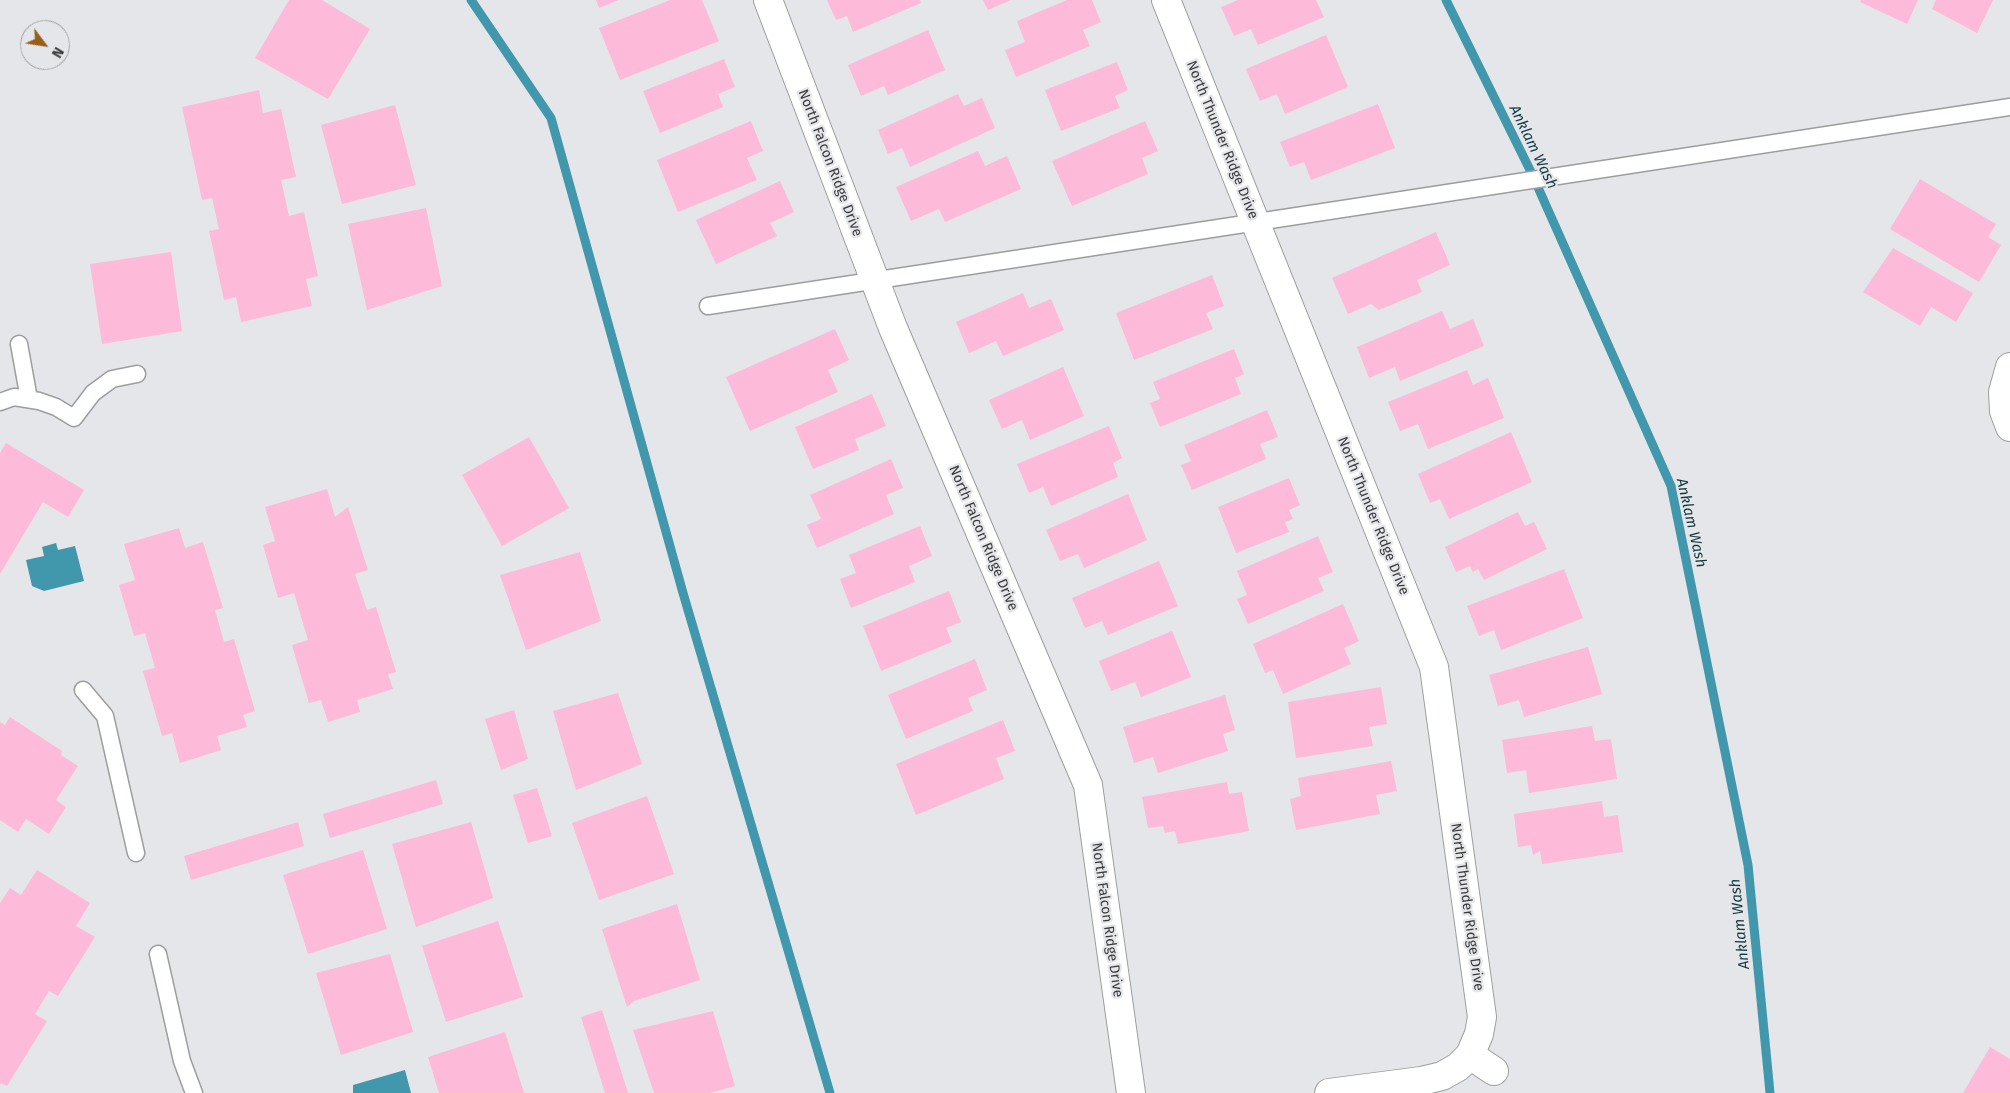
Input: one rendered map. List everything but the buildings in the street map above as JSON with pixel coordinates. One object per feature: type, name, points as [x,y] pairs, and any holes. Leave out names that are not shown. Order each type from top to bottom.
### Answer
[{"type":"street","name":"North Falcon Ridge Drive","points":[[768,0],[893,328],[1088,785],[1131,1093]]},
{"type":"street","name":"North Thunder Ridge Drive","points":[[1166,0],[1434,667],[1482,1017],[1476,1043],[1470,1055]]},
{"type":"street","points":[[2007,419],[2003,392],[2010,367]]},
{"type":"street","points":[[1329,1093],[1420,1081],[1442,1076],[1458,1066],[1470,1055],[1494,1071]]},
{"type":"lane","points":[[708,306],[2010,107]]},
{"type":"lane","points":[[19,344],[29,400]]},
{"type":"lane","points":[[0,402],[14,398],[29,400],[56,407],[74,418],[93,393],[112,379],[137,374]]},
{"type":"lane","points":[[83,690],[105,716],[136,853]]},
{"type":"lane","points":[[158,954],[182,1061],[194,1093]]},
{"type":"water","points":[[56,543],[58,550],[75,546],[84,581],[44,591],[32,586],[26,560],[44,556],[42,547]]},
{"type":"water","points":[[405,1070],[411,1093],[353,1093],[353,1085]]},
{"type":"waterway","points":[[471,0],[551,118],[683,593],[830,1093]]},
{"type":"waterway","name":"Anklam Wash","points":[[1446,0],[1532,174],[1671,486],[1748,865],[1770,1093]]}]
